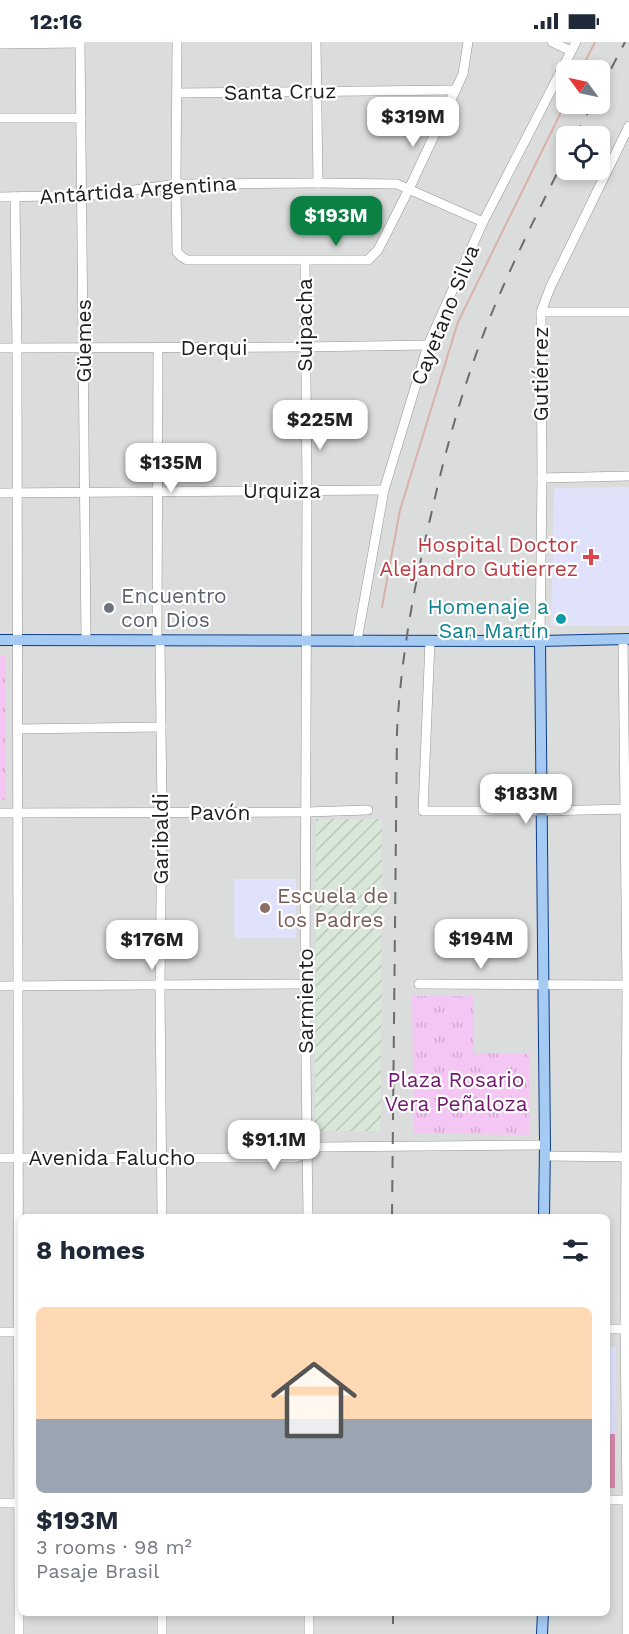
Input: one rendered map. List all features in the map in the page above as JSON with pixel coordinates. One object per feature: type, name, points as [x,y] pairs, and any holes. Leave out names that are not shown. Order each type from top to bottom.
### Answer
[{"type":"main road","points":[[0,640],[540,641],[626,639]]},
{"type":"main road","points":[[540,641],[544,1214]]},
{"type":"main road","points":[[542,1634],[543,1616]]},
{"type":"street","points":[[177,42],[177,252],[187,260],[305,261],[368,260],[378,250],[463,74],[468,42]]},
{"type":"street","points":[[316,42],[318,183]]},
{"type":"street","points":[[552,42],[571,51]]},
{"type":"street","name":"Cayetano Silva","points":[[357,641],[384,490],[428,345],[483,222],[576,42]]},
{"type":"street","points":[[0,44],[80,43]]},
{"type":"street","name":"Güemes","points":[[80,43],[86,639]]},
{"type":"street","name":"Santa Cruz","points":[[177,93],[456,90]]},
{"type":"street","points":[[0,118],[81,118]]},
{"type":"street","name":"Gutiérrez","points":[[540,641],[541,312],[550,288],[629,126]]},
{"type":"street","name":"Antártida Argentina","points":[[0,197],[82,196],[176,184],[397,184],[483,222]]},
{"type":"street","points":[[15,197],[19,1214]]},
{"type":"street","name":"Suipacha","points":[[305,261],[306,641]]},
{"type":"street","points":[[541,312],[629,312]]},
{"type":"street","name":"Derqui","points":[[0,348],[428,345]]},
{"type":"street","name":"Garibaldi","points":[[158,348],[162,813],[160,985],[162,1214]]},
{"type":"street","points":[[542,478],[629,476]]},
{"type":"street","name":"Urquiza","points":[[0,493],[384,490]]},
{"type":"street","points":[[626,639],[627,1634]]},
{"type":"street","name":"Sarmiento","points":[[306,641],[305,984],[308,1214]]},
{"type":"street","points":[[430,641],[423,811],[627,809]]},
{"type":"street","points":[[17,729],[161,727]]},
{"type":"street","name":"Pavón","points":[[0,813],[368,810]]},
{"type":"street","points":[[0,986],[305,984]]},
{"type":"street","points":[[419,984],[628,985]]},
{"type":"street","name":"Avenida Falucho","points":[[0,1158],[296,1158],[319,1147],[545,1150],[628,1156]]},
{"type":"street","points":[[610,1329],[627,1329]]},
{"type":"street","points":[[0,1332],[18,1332]]},
{"type":"street","points":[[610,1500],[628,1500]]},
{"type":"street","points":[[0,1503],[18,1503]]},
{"type":"street","points":[[19,1616],[19,1634]]},
{"type":"street","points":[[162,1616],[162,1634]]},
{"type":"street","points":[[309,1616],[309,1634]]},
{"type":"shaded area","points":[[0,42],[629,42],[629,1634],[0,1634]]},
{"type":"shaded area","name":"Hospital Doctor Alejandro Gutierrez","points":[[629,487],[629,626],[551,626],[554,488]]},
{"type":"shaded area","points":[[316,819],[382,819],[381,1131],[315,1131]]},
{"type":"shaded area","name":"Escuela de los Padres","points":[[234,879],[296,879],[296,938],[234,938]]},
{"type":"shaded area","points":[[610,1347],[616,1347],[615,1434],[610,1434]]},
{"type":"shaded area","points":[[610,1434],[615,1434],[615,1488],[610,1488]]},
{"type":"green space","points":[[0,655],[6,655],[6,800],[0,800]]},
{"type":"green space","name":"Plaza Rosario Vera Peñaloza","points":[[412,996],[474,996],[474,1053],[529,1054],[529,1135],[414,1133]]},
{"type":"waterway","points":[[586,60],[595,42]]},
{"type":"waterway","points":[[382,607],[400,510],[458,322],[560,114]]},
{"type":"railway","points":[[610,71],[625,42]]},
{"type":"railway","points":[[581,126],[587,114]]},
{"type":"railway","points":[[392,1214],[397,731],[409,622],[438,486],[452,429],[470,372],[490,316],[556,176]]},
{"type":"railway","points":[[393,1616],[393,1634]]},
{"type":"place","name":"Hospital Doctor Alejandro Gutierrez","points":[[591,557]]},
{"type":"place","name":"Encuentro con Dios","points":[[109,608]]},
{"type":"place","name":"Homenaje a San Martín","points":[[561,619]]},
{"type":"place","name":"Escuela de los Padres","points":[[265,908]]}]
